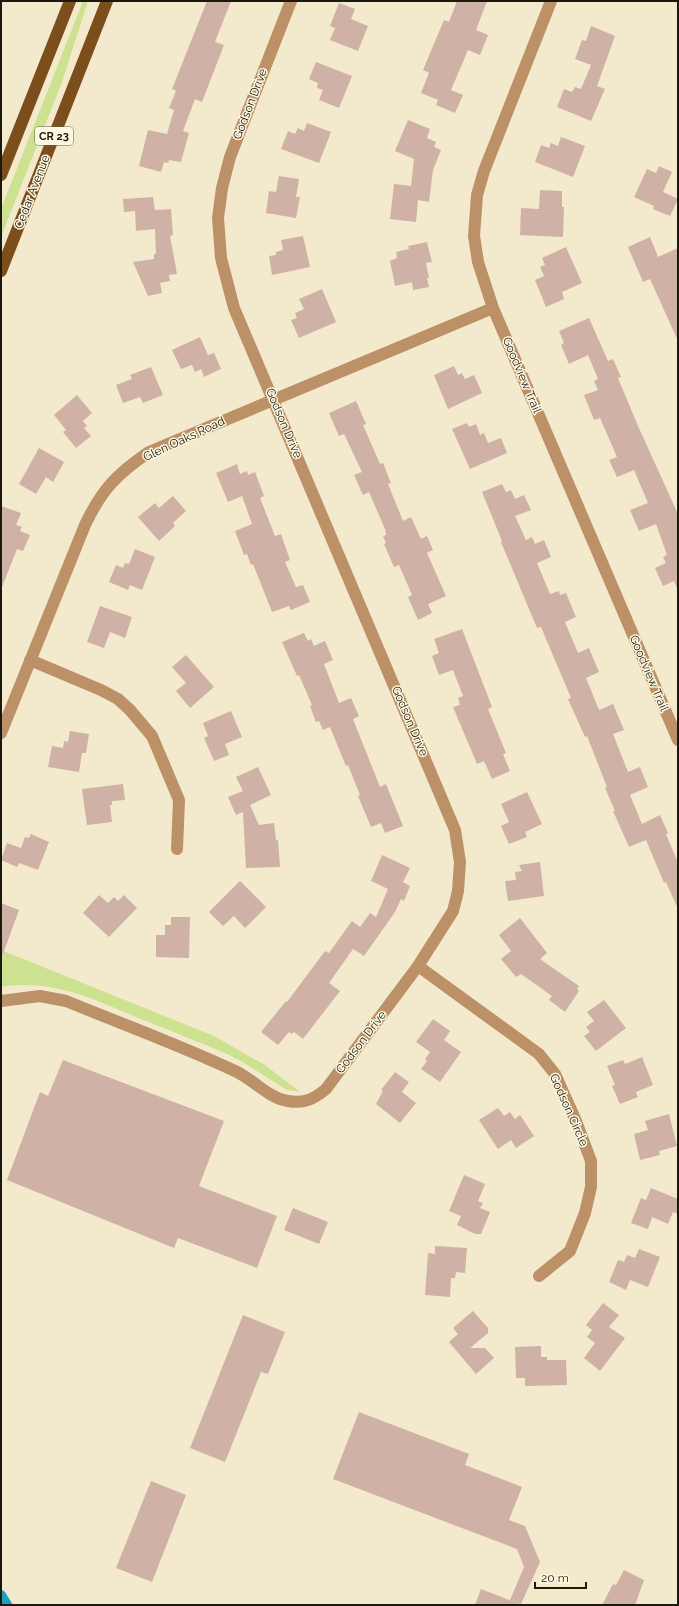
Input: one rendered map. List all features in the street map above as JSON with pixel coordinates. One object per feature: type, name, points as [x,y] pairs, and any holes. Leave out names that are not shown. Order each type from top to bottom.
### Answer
[{"type":"main road","name":"CR 23","points":[[1,175],[70,1]]},
{"type":"main road","name":"Cedar Avenue","points":[[1,271],[106,1]]},
{"type":"street","name":"Godson Drive","points":[[1,1001],[40,996],[66,1000],[236,1071],[279,1099],[301,1103],[315,1098],[326,1089],[418,966],[453,911],[458,891],[460,862],[455,830],[274,399],[234,308],[221,258],[218,218],[222,188],[230,157],[291,1]]},
{"type":"street","name":"Goodview Trail","points":[[551,1],[484,171],[477,195],[474,236],[478,262],[493,308],[678,740]]},
{"type":"street","name":"Glen Oaks Road","points":[[1,733],[84,525],[96,501],[111,482],[127,467],[149,452],[493,308]]},
{"type":"street","points":[[30,660],[101,690],[118,699],[130,710],[152,736],[179,800],[177,849]]},
{"type":"street","name":"Godson Circle","points":[[418,966],[539,1054],[555,1074],[579,1128],[591,1161],[591,1187],[585,1213],[570,1251],[539,1276]]},
{"type":"green space","points":[[83,1],[88,1],[62,82],[1,237],[1,209]]},
{"type":"green space","points":[[1,950],[214,1036],[265,1065],[300,1092],[287,1090],[241,1061],[227,1054],[87,997],[54,988],[37,986],[19,985],[1,987]]},
{"type":"water","points":[[1,1589],[5,1592],[13,1605],[1,1605]]},
{"type":"building","points":[[207,1],[231,1],[215,42],[224,45],[202,102],[195,99],[183,131],[189,133],[181,162],[169,160],[168,163],[164,162],[161,172],[139,166],[148,130],[167,134],[174,110],[169,108],[176,91],[172,89]]},
{"type":"building","points":[[457,1],[487,1],[476,30],[488,35],[480,55],[468,50],[451,90],[463,95],[455,113],[436,105],[438,100],[421,93],[429,73],[423,70],[444,20],[449,22]]},
{"type":"building","points":[[339,3],[355,9],[351,19],[368,26],[358,51],[330,40],[335,28],[330,26]]},
{"type":"building","points":[[591,26],[615,36],[597,86],[605,89],[591,121],[557,107],[564,89],[572,92],[575,87],[581,89],[591,65],[575,59],[582,40],[586,41]]},
{"type":"building","points":[[316,62],[352,76],[339,108],[319,100],[323,90],[317,88],[318,83],[309,79]]},
{"type":"building","points":[[408,120],[430,129],[427,138],[436,142],[434,147],[441,150],[433,170],[429,202],[418,200],[416,222],[390,219],[394,184],[411,186],[414,159],[395,151]]},
{"type":"building","points":[[307,123],[331,132],[319,163],[281,149],[288,131],[295,134],[298,128],[304,131]]},
{"type":"building","points":[[561,137],[585,146],[573,177],[535,162],[541,145],[549,148],[551,143],[558,146]]},
{"type":"building","points":[[659,166],[672,172],[663,192],[678,199],[670,216],[653,209],[654,206],[634,197],[647,169],[656,173]]},
{"type":"building","points":[[279,176],[299,179],[296,197],[300,197],[296,218],[266,213],[269,191],[276,192]]},
{"type":"building","points":[[540,190],[562,191],[562,207],[564,207],[563,237],[520,235],[521,208],[539,209]]},
{"type":"building","points":[[153,197],[155,210],[171,209],[173,235],[170,236],[177,274],[169,275],[170,281],[160,283],[162,293],[148,296],[133,262],[154,259],[154,254],[156,254],[155,229],[136,231],[135,211],[124,212],[123,199]]},
{"type":"building","points":[[303,236],[310,267],[272,275],[269,256],[276,255],[276,252],[283,250],[281,240]]},
{"type":"building","points":[[650,237],[658,257],[678,248],[678,341],[650,279],[643,282],[628,247]]},
{"type":"building","points":[[427,242],[432,262],[426,263],[429,287],[413,290],[412,282],[395,286],[390,261],[397,258],[396,252],[409,249],[408,246]]},
{"type":"building","points":[[566,247],[582,283],[562,292],[564,299],[546,307],[535,280],[544,276],[540,267],[545,265],[542,258]]},
{"type":"building","points":[[322,289],[336,322],[299,338],[291,320],[297,318],[295,313],[304,309],[299,299]]},
{"type":"building","points":[[589,318],[608,361],[613,359],[621,377],[618,378],[638,426],[678,514],[678,591],[674,581],[663,586],[655,568],[666,563],[663,557],[667,555],[656,524],[639,531],[630,510],[648,503],[634,470],[617,477],[609,460],[617,457],[600,418],[594,420],[584,395],[598,390],[594,381],[598,379],[588,355],[569,364],[561,345],[564,343],[559,331]]},
{"type":"building","points":[[200,337],[208,355],[214,353],[221,369],[204,377],[201,369],[195,372],[192,365],[181,369],[172,350]]},
{"type":"building","points":[[454,366],[458,375],[462,373],[465,379],[474,375],[482,393],[448,409],[434,375]]},
{"type":"building","points":[[151,367],[163,395],[143,403],[140,397],[123,403],[116,385],[132,379],[130,375]]},
{"type":"building","points":[[77,395],[92,413],[83,421],[87,426],[84,428],[91,436],[76,448],[63,432],[66,430],[54,415]]},
{"type":"building","points":[[356,401],[366,424],[363,425],[380,464],[383,463],[391,483],[388,484],[403,521],[411,517],[421,539],[427,536],[433,550],[427,553],[446,596],[428,604],[432,613],[418,620],[408,597],[412,595],[399,565],[394,567],[384,544],[386,543],[383,536],[386,535],[385,529],[369,492],[363,495],[354,475],[362,472],[344,434],[339,436],[329,413]]},
{"type":"building","points":[[467,423],[469,427],[476,424],[480,435],[484,433],[488,443],[501,438],[507,453],[470,469],[452,429]]},
{"type":"building","points":[[39,448],[64,462],[53,482],[46,477],[36,494],[19,484]]},
{"type":"building","points":[[237,464],[240,474],[247,471],[248,475],[255,472],[264,496],[260,498],[275,536],[281,534],[290,560],[285,562],[296,587],[303,585],[310,602],[291,610],[289,606],[272,612],[253,564],[251,565],[247,554],[244,555],[235,531],[252,524],[242,496],[228,502],[216,473]]},
{"type":"building","points":[[502,484],[506,492],[511,490],[515,499],[524,495],[531,510],[515,516],[526,540],[532,537],[535,544],[544,540],[551,557],[537,563],[550,594],[559,591],[560,595],[566,593],[576,617],[565,622],[578,653],[589,648],[599,672],[586,678],[599,710],[613,704],[624,730],[613,734],[628,772],[640,767],[648,787],[630,795],[642,824],[660,815],[668,833],[666,834],[678,863],[678,909],[666,882],[664,883],[646,840],[629,847],[613,811],[615,811],[605,788],[607,787],[587,736],[585,737],[568,699],[571,698],[541,627],[537,628],[501,542],[502,541],[482,492]]},
{"type":"building","points":[[173,496],[186,511],[173,523],[175,526],[159,541],[138,517],[155,503],[159,508]]},
{"type":"building","points":[[1,506],[21,513],[16,525],[22,527],[20,531],[30,535],[23,551],[17,549],[2,587]]},
{"type":"building","points":[[135,549],[155,557],[142,590],[130,585],[128,590],[109,582],[116,565],[123,568],[125,563],[129,564]]},
{"type":"building","points":[[100,606],[132,617],[125,638],[110,632],[104,648],[87,642]]},
{"type":"building","points":[[462,629],[492,707],[488,709],[506,753],[503,754],[510,771],[492,779],[484,761],[477,764],[453,707],[460,705],[458,698],[463,696],[453,670],[439,675],[432,656],[439,653],[434,639]]},
{"type":"building","points":[[304,633],[308,641],[311,639],[314,646],[325,641],[333,660],[324,664],[339,703],[351,698],[359,716],[353,719],[380,787],[386,784],[403,826],[385,833],[381,823],[371,827],[358,796],[360,795],[348,765],[346,766],[330,727],[323,730],[319,721],[316,722],[310,706],[312,705],[282,642]]},
{"type":"building","points":[[186,655],[214,687],[190,708],[176,691],[186,683],[172,667]]},
{"type":"building","points":[[231,711],[242,737],[225,744],[229,755],[214,761],[204,738],[208,736],[203,723]]},
{"type":"building","points":[[70,731],[89,734],[86,753],[82,753],[79,772],[48,767],[52,746],[63,748],[64,741],[68,742]]},
{"type":"building","points":[[258,767],[271,795],[250,805],[259,825],[274,823],[276,840],[278,840],[280,867],[246,868],[243,812],[236,815],[228,797],[243,791],[236,777]]},
{"type":"building","points":[[123,784],[125,800],[112,801],[112,805],[110,805],[112,822],[87,825],[82,789]]},
{"type":"building","points":[[527,792],[542,824],[525,832],[527,837],[509,844],[501,826],[509,822],[501,804]]},
{"type":"building","points":[[31,834],[49,842],[38,870],[19,863],[17,867],[1,860],[7,843],[21,848],[25,837],[29,838]]},
{"type":"building","points":[[382,855],[410,868],[403,882],[410,886],[404,901],[401,899],[395,912],[364,956],[353,949],[329,983],[340,991],[303,1039],[294,1032],[292,1034],[289,1032],[278,1045],[261,1032],[286,1001],[287,1002],[325,951],[329,953],[352,921],[360,927],[370,913],[376,917],[388,889],[371,881]]},
{"type":"building","points":[[540,862],[544,896],[508,901],[505,881],[516,880],[515,872],[522,871],[519,865]]},
{"type":"building","points":[[240,881],[266,907],[245,928],[234,916],[223,926],[209,912]]},
{"type":"building","points":[[99,895],[108,903],[114,897],[118,901],[124,895],[137,908],[109,937],[83,913]]},
{"type":"building","points":[[1,903],[19,910],[3,954],[1,953]]},
{"type":"building","points":[[171,917],[190,917],[189,958],[156,957],[156,935],[165,935],[165,925],[171,925]]},
{"type":"building","points":[[520,918],[547,953],[540,959],[579,986],[577,989],[579,991],[565,1012],[549,1000],[552,996],[521,974],[516,977],[501,959],[511,951],[499,935]]},
{"type":"building","points":[[604,1000],[626,1028],[596,1051],[584,1036],[590,1032],[586,1027],[594,1021],[587,1012]]},
{"type":"building","points":[[433,1019],[450,1031],[444,1040],[461,1052],[440,1082],[421,1069],[427,1061],[425,1059],[430,1052],[416,1042]]},
{"type":"building","points":[[642,1057],[653,1085],[636,1092],[638,1097],[620,1104],[612,1086],[615,1085],[607,1066],[623,1060],[625,1064]]},
{"type":"building","points":[[63,1060],[224,1121],[199,1186],[277,1216],[257,1268],[178,1238],[174,1248],[7,1180],[40,1092],[48,1096]]},
{"type":"building","points":[[395,1072],[409,1082],[402,1092],[416,1103],[400,1123],[376,1104],[383,1091],[381,1090]]},
{"type":"building","points":[[498,1108],[504,1116],[510,1112],[515,1119],[520,1115],[534,1136],[516,1148],[511,1140],[498,1149],[479,1120]]},
{"type":"building","points":[[669,1114],[677,1146],[659,1151],[660,1155],[640,1160],[634,1134],[648,1130],[645,1121]]},
{"type":"building","points":[[464,1175],[485,1184],[478,1201],[483,1203],[480,1208],[490,1212],[481,1234],[475,1234],[457,1225],[461,1216],[449,1211]]},
{"type":"building","points":[[651,1188],[678,1199],[678,1214],[673,1212],[668,1224],[652,1217],[648,1229],[631,1223],[641,1198],[646,1200]]},
{"type":"building","points":[[293,1208],[328,1222],[319,1244],[284,1230]]},
{"type":"building","points":[[435,1246],[467,1248],[465,1273],[456,1272],[455,1278],[451,1278],[450,1297],[425,1295],[428,1253],[435,1254]]},
{"type":"building","points":[[639,1249],[660,1257],[648,1287],[630,1280],[626,1290],[609,1282],[618,1260],[624,1262],[627,1255],[635,1258]]},
{"type":"building","points":[[603,1303],[619,1315],[609,1327],[625,1338],[600,1371],[584,1358],[595,1343],[587,1337],[592,1330],[586,1325]]},
{"type":"building","points":[[473,1311],[488,1328],[488,1333],[470,1348],[485,1348],[494,1358],[476,1374],[449,1342],[458,1334],[453,1328]]},
{"type":"building","points":[[243,1315],[285,1332],[268,1374],[261,1372],[225,1462],[190,1448]]},
{"type":"building","points":[[541,1346],[541,1357],[547,1357],[547,1360],[566,1360],[567,1385],[525,1386],[525,1378],[516,1378],[515,1347]]},
{"type":"building","points":[[359,1412],[469,1454],[465,1465],[522,1487],[509,1520],[525,1526],[540,1562],[521,1604],[510,1600],[524,1567],[517,1549],[333,1479]]},
{"type":"building","points":[[151,1481],[186,1495],[152,1582],[116,1568]]},
{"type":"building","points":[[624,1570],[644,1580],[635,1605],[602,1605],[613,1584],[616,1585]]},
{"type":"building","points":[[481,1589],[520,1604],[520,1605],[475,1605]]}]
